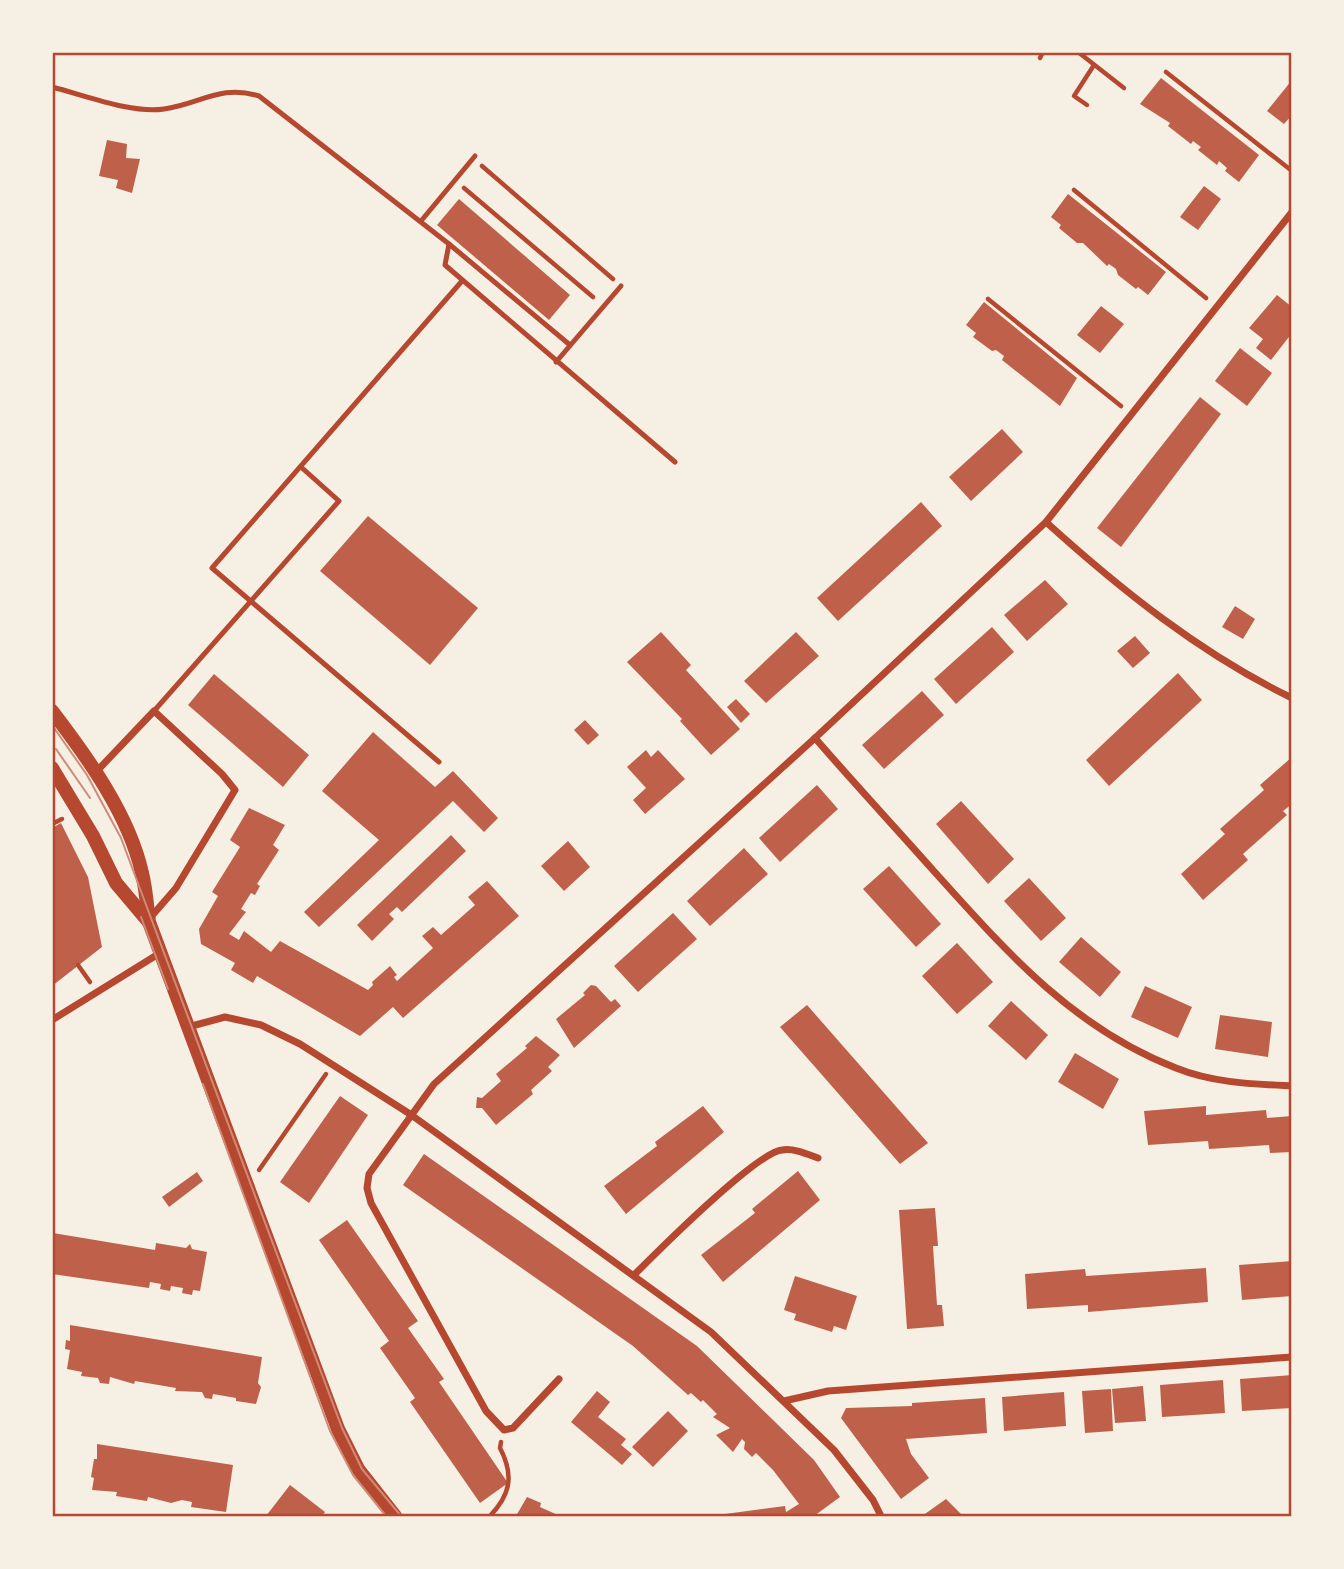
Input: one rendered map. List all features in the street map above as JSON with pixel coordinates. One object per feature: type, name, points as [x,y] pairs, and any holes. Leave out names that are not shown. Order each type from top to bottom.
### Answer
[{"type":"main road","points":[[52,711],[94,773],[122,822],[142,873],[149,922],[338,1429],[358,1469],[395,1517]]},
{"type":"main road","points":[[52,768],[93,836],[116,883],[149,922]]},
{"type":"street","points":[[559,1379],[513,1428],[505,1430],[486,1412],[371,1203],[367,1188],[369,1174],[434,1084],[814,738],[1045,522],[1292,212]]},
{"type":"street","points":[[1045,522],[1122,588],[1197,643],[1292,698]]},
{"type":"street","points":[[94,773],[109,762],[154,710],[222,774],[235,790],[176,888],[149,922]]},
{"type":"street","points":[[814,738],[1006,952],[1061,1002],[1128,1045],[1177,1069],[1231,1083],[1292,1086]]},
{"type":"street","points":[[52,1020],[161,953]]},
{"type":"street","points":[[187,1027],[225,1017],[261,1025],[300,1044],[410,1114],[635,1274],[711,1332],[834,1450],[873,1500],[881,1517]]},
{"type":"street","points":[[635,1274],[689,1220],[764,1158],[780,1149],[801,1151],[818,1158]]},
{"type":"street","points":[[784,1401],[828,1391],[1292,1357]]},
{"type":"lane","points":[[52,87],[146,110],[164,109],[238,89],[259,96],[421,221],[570,345]]},
{"type":"lane","points":[[421,221],[474,157]]},
{"type":"lane","points":[[449,244],[445,265],[675,462]]},
{"type":"lane","points":[[439,762],[212,568],[462,281]]},
{"type":"lane","points":[[556,362],[621,286]]},
{"type":"lane","points":[[154,710],[339,501],[300,467]]},
{"type":"path","points":[[1040,58],[1043,52]]},
{"type":"path","points":[[1077,52],[1124,88]]},
{"type":"path","points":[[1087,105],[1074,96],[1094,65]]},
{"type":"path","points":[[1166,72],[1292,171]]},
{"type":"path","points":[[474,157],[621,286]]},
{"type":"path","points":[[455,180],[604,306]]},
{"type":"path","points":[[1074,190],[1216,306]]},
{"type":"path","points":[[988,299],[1132,414]]},
{"type":"path","points":[[78,965],[85,974]]},
{"type":"path","points":[[246,1188],[332,1066]]},
{"type":"path","points":[[490,1517],[510,1486],[511,1477],[500,1448],[505,1430]]},
{"type":"building","points":[[1161,78],[1259,155],[1239,182],[1225,171],[1227,168],[1219,161],[1217,165],[1198,150],[1201,147],[1193,141],[1191,144],[1168,126],[1170,123],[1140,104]]},
{"type":"building","points":[[1292,80],[1292,115],[1284,124],[1267,111]]},
{"type":"building","points":[[107,140],[127,144],[126,158],[140,159],[132,193],[116,188],[118,180],[99,176]]},
{"type":"building","points":[[1204,186],[1221,199],[1198,230],[1180,217]]},
{"type":"building","points":[[1068,194],[1166,272],[1148,295],[1118,275],[1116,269],[1109,264],[1107,266],[1083,243],[1077,243],[1059,228],[1061,225],[1051,217]]},
{"type":"building","points":[[459,199],[570,295],[549,320],[437,225]]},
{"type":"building","points":[[1277,295],[1292,307],[1292,333],[1271,360],[1256,348],[1263,339],[1249,328]]},
{"type":"building","points":[[984,302],[1077,378],[1060,406],[1002,360],[1004,356],[973,337],[976,333],[966,325]]},
{"type":"building","points":[[1101,306],[1124,324],[1100,353],[1077,335]]},
{"type":"building","points":[[1240,348],[1272,373],[1247,406],[1215,381]]},
{"type":"building","points":[[1200,397],[1221,414],[1121,547],[1097,528]]},
{"type":"building","points":[[1002,429],[1023,452],[971,501],[949,477]]},
{"type":"building","points":[[921,502],[942,526],[838,621],[817,598]]},
{"type":"building","points":[[368,516],[478,608],[430,665],[320,571]]},
{"type":"building","points":[[1045,580],[1068,604],[1027,641],[1004,615]]},
{"type":"building","points":[[1235,606],[1255,619],[1243,639],[1222,627]]},
{"type":"building","points":[[992,627],[1014,652],[956,704],[934,679]]},
{"type":"building","points":[[661,632],[691,665],[686,670],[740,729],[711,755],[680,721],[682,719],[627,662]]},
{"type":"building","points":[[796,632],[819,656],[766,703],[744,681]]},
{"type":"building","points":[[1135,636],[1150,653],[1133,668],[1117,651]]},
{"type":"building","points":[[1178,673],[1202,700],[1109,786],[1086,760]]},
{"type":"building","points":[[214,674],[309,755],[283,787],[188,705]]},
{"type":"building","points":[[922,691],[944,715],[884,769],[862,745]]},
{"type":"building","points":[[736,699],[750,714],[741,723],[727,707]]},
{"type":"building","points":[[585,720],[599,735],[588,745],[574,730]]},
{"type":"building","points":[[373,732],[435,787],[453,771],[498,818],[484,832],[453,801],[319,927],[304,912],[379,840],[322,791]]},
{"type":"building","points":[[646,750],[651,757],[658,750],[685,779],[645,814],[633,800],[646,788],[627,767]]},
{"type":"building","points":[[1292,757],[1292,804],[1283,811],[1287,815],[1243,854],[1248,860],[1203,900],[1181,874],[1225,834],[1220,829],[1264,790],[1260,785]]},
{"type":"building","points":[[817,785],[838,809],[780,862],[759,838]]},
{"type":"building","points":[[961,801],[1014,859],[988,884],[936,824]]},
{"type":"building","points":[[249,808],[285,825],[273,845],[279,850],[257,884],[260,886],[255,895],[251,893],[241,909],[246,912],[229,934],[239,940],[244,931],[271,952],[280,941],[368,990],[373,985],[372,982],[390,966],[397,975],[394,977],[397,981],[433,948],[422,936],[433,927],[441,935],[475,905],[468,897],[487,881],[519,916],[403,1018],[393,1007],[360,1036],[257,976],[253,983],[231,970],[235,963],[201,944],[199,929],[218,896],[212,892],[240,847],[230,840]]},
{"type":"building","points":[[61,823],[88,877],[102,947],[52,986],[52,828]]},
{"type":"building","points":[[451,835],[466,851],[402,912],[397,907],[389,914],[394,919],[372,941],[357,925]]},
{"type":"building","points":[[568,841],[590,867],[564,891],[541,866]]},
{"type":"building","points":[[744,848],[768,874],[710,926],[687,901]]},
{"type":"building","points":[[889,866],[941,924],[916,947],[863,889]]},
{"type":"building","points":[[1029,878],[1066,918],[1041,941],[1004,901]]},
{"type":"building","points":[[673,913],[697,939],[638,992],[614,966]]},
{"type":"building","points":[[1081,937],[1121,972],[1100,997],[1059,962]]},
{"type":"building","points":[[957,943],[993,982],[957,1014],[922,976]]},
{"type":"building","points":[[591,985],[596,986],[611,1002],[615,999],[621,1006],[574,1048],[556,1019],[585,995],[583,993]]},
{"type":"building","points":[[1145,986],[1192,1007],[1178,1038],[1131,1017]]},
{"type":"building","points":[[1011,1001],[1048,1035],[1026,1060],[988,1026]]},
{"type":"building","points":[[807,1005],[928,1143],[900,1164],[780,1027]]},
{"type":"building","points":[[1220,1015],[1272,1022],[1268,1057],[1215,1049]]},
{"type":"building","points":[[536,1036],[560,1055],[548,1067],[552,1071],[531,1090],[533,1094],[496,1125],[482,1108],[476,1108],[477,1097],[482,1098],[501,1081],[496,1074],[527,1048],[525,1046]]},
{"type":"building","points":[[1075,1053],[1119,1079],[1103,1109],[1058,1082]]},
{"type":"building","points":[[340,1096],[368,1115],[309,1203],[280,1182]]},
{"type":"building","points":[[703,1106],[724,1132],[626,1214],[604,1186],[657,1146],[655,1142]]},
{"type":"building","points":[[1206,1106],[1206,1115],[1266,1110],[1267,1118],[1292,1116],[1292,1152],[1270,1153],[1269,1145],[1209,1149],[1208,1141],[1148,1145],[1144,1111]]},
{"type":"building","points":[[424,1154],[697,1346],[814,1460],[840,1497],[814,1516],[710,1516],[785,1506],[786,1512],[799,1504],[756,1453],[752,1457],[744,1449],[745,1442],[742,1439],[733,1452],[716,1435],[730,1428],[713,1417],[717,1414],[703,1400],[701,1402],[691,1393],[688,1395],[633,1346],[403,1185]]},
{"type":"building","points":[[798,1171],[820,1200],[723,1282],[701,1255],[755,1213],[752,1209]]},
{"type":"building","points":[[197,1172],[203,1181],[169,1207],[162,1197]]},
{"type":"building","points":[[935,1208],[938,1246],[933,1246],[937,1305],[942,1305],[944,1326],[907,1329],[899,1210]]},
{"type":"building","points":[[347,1220],[418,1321],[408,1328],[444,1379],[439,1382],[508,1483],[480,1503],[410,1402],[415,1398],[380,1348],[389,1341],[319,1240]]},
{"type":"building","points":[[53,1233],[155,1250],[156,1243],[186,1248],[190,1244],[192,1249],[207,1252],[200,1291],[193,1290],[192,1295],[182,1293],[183,1288],[171,1286],[170,1291],[160,1289],[161,1284],[150,1282],[149,1288],[52,1274]]},
{"type":"building","points":[[1292,1261],[1292,1296],[1242,1300],[1239,1265]]},
{"type":"building","points":[[1206,1268],[1208,1302],[1088,1312],[1088,1305],[1027,1309],[1025,1274],[1085,1269],[1086,1276]]},
{"type":"building","points":[[795,1276],[857,1296],[846,1330],[834,1326],[832,1332],[794,1320],[796,1314],[784,1310]]},
{"type":"building","points":[[70,1325],[262,1357],[258,1383],[261,1387],[256,1404],[213,1394],[212,1399],[205,1398],[202,1392],[175,1391],[176,1388],[135,1381],[134,1384],[110,1377],[109,1384],[100,1383],[98,1378],[81,1376],[82,1372],[67,1369],[70,1350],[65,1349],[66,1340],[70,1341]]},
{"type":"building","points":[[1292,1375],[1292,1408],[1242,1411],[1240,1379]]},
{"type":"building","points":[[1223,1380],[1225,1413],[1162,1417],[1160,1385]]},
{"type":"building","points":[[1143,1386],[1146,1421],[1115,1423],[1112,1389]]},
{"type":"building","points":[[1111,1389],[1113,1431],[1085,1433],[1082,1391]]},
{"type":"building","points":[[597,1391],[610,1402],[598,1417],[626,1439],[621,1445],[632,1454],[622,1465],[571,1422]]},
{"type":"building","points":[[1064,1392],[1066,1426],[1004,1431],[1002,1397]]},
{"type":"building","points":[[985,1398],[987,1433],[906,1439],[911,1454],[929,1478],[901,1499],[841,1418],[846,1408],[912,1406],[912,1403]]},
{"type":"building","points":[[668,1411],[688,1431],[653,1467],[632,1447]]},
{"type":"building","points":[[97,1444],[233,1465],[226,1512],[191,1507],[192,1502],[182,1500],[171,1503],[148,1497],[147,1501],[116,1496],[117,1492],[92,1490],[94,1478],[91,1477],[94,1459],[97,1459]]},
{"type":"building","points":[[290,1485],[325,1512],[322,1516],[266,1516]]},
{"type":"building","points":[[527,1497],[541,1503],[540,1507],[560,1516],[516,1516]]},
{"type":"building","points":[[946,1499],[963,1516],[922,1516]]},
{"type":"tram line","points":[[52,725],[87,775],[121,838],[342,1428],[362,1469],[401,1516]]},
{"type":"tram line","points":[[56,749],[90,798]]},
{"type":"tram line","points":[[141,917],[168,989]]},
{"type":"tram line","points":[[203,1084],[330,1431],[353,1475],[386,1516]]}]
